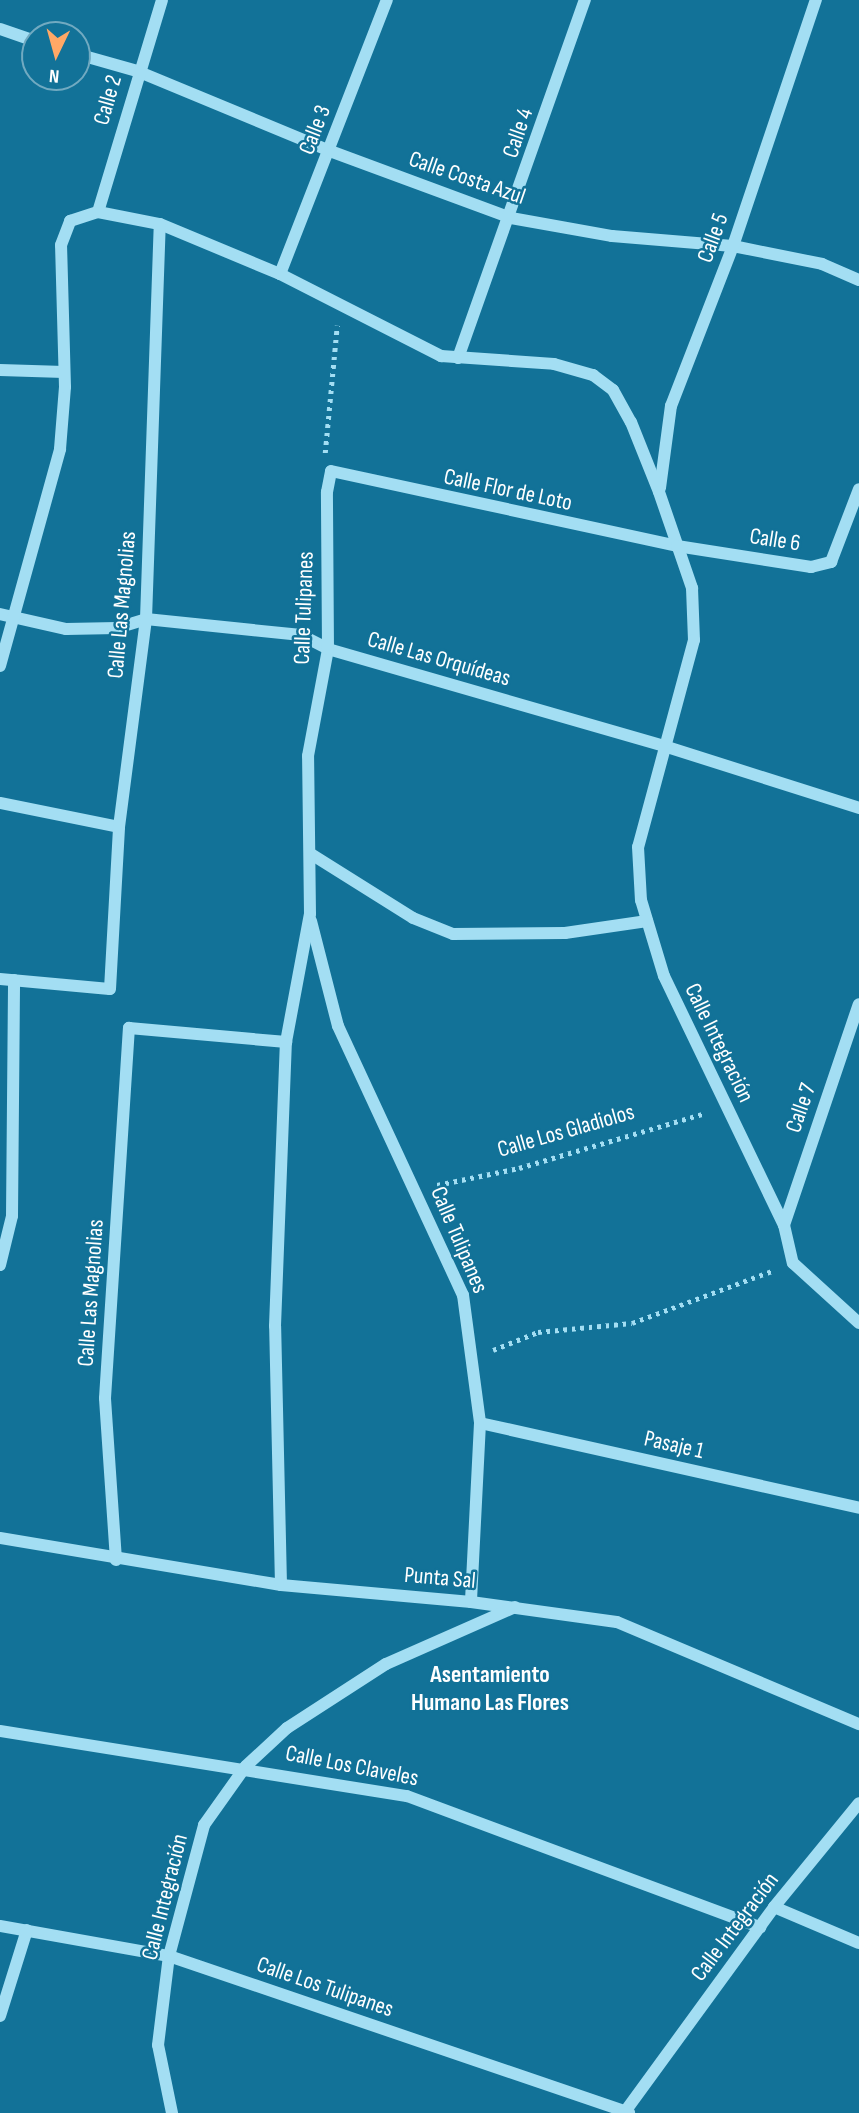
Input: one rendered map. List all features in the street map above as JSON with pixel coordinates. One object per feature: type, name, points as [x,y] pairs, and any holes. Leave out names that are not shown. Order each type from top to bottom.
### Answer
[{"type":"street","name":"Calle 2","points":[[98,212],[137,71],[162,0]]},
{"type":"street","name":"Calle 3","points":[[280,274],[387,0]]},
{"type":"street","name":"Calle 4","points":[[458,358],[511,218],[585,0]]},
{"type":"street","name":"Calle 5","points":[[659,492],[671,406],[733,246],[816,0]]},
{"type":"street","points":[[0,29],[21,36]]},
{"type":"street","name":"Calle Costa Azul","points":[[91,58],[137,71],[330,151],[511,218],[612,236],[733,246],[822,264],[859,280]]},
{"type":"street","points":[[0,666],[60,449],[64,372],[61,245],[71,221],[98,212]]},
{"type":"street","name":"Calle Integración","points":[[98,212],[160,224],[280,274],[441,356],[554,365],[593,375],[612,390],[631,422],[659,492],[692,588],[694,640],[638,846],[641,900],[664,976],[784,1225],[793,1263]]},
{"type":"street","name":"Calle Las Magnolias","points":[[14,980],[110,989],[119,827],[146,619],[160,224]]},
{"type":"street","points":[[0,370],[64,372]]},
{"type":"street","name":"Calle Flor de Loto","points":[[331,471],[677,546]]},
{"type":"street","name":"Calle Tulipanes","points":[[281,1585],[275,1325],[286,1042],[310,914],[308,756],[328,649],[327,492],[331,471]]},
{"type":"street","name":"Calle 6","points":[[677,546],[811,567],[831,562],[859,489]]},
{"type":"street","name":"Calle Las Orquídeas","points":[[0,614],[66,629],[117,628],[146,619],[301,635],[328,649],[664,746],[859,808]]},
{"type":"street","points":[[0,803],[119,827]]},
{"type":"street","points":[[311,854],[414,918],[453,934],[565,933],[647,920]]},
{"type":"street","name":"Calle Tulipanes","points":[[310,914],[338,1026],[463,1294],[475,1358],[480,1423],[471,1602]]},
{"type":"street","points":[[0,979],[14,980],[12,1216],[0,1265]]},
{"type":"street","name":"Calle 7","points":[[784,1225],[859,1004]]},
{"type":"street","name":"Calle Las Magnolias","points":[[116,1560],[105,1398],[130,1028],[286,1042]]},
{"type":"street","points":[[793,1263],[859,1323]]},
{"type":"street","name":"Pasaje 1","points":[[480,1423],[859,1508]]},
{"type":"street","name":"Punta Sal","points":[[0,1538],[116,1560],[281,1585],[471,1602],[617,1622],[859,1724]]},
{"type":"street","name":"Calle Integración","points":[[172,2113],[158,2045],[169,1956],[204,1825],[246,1766],[287,1728],[386,1664],[516,1607]]},
{"type":"street","name":"Calle Los Claveles","points":[[0,1731],[246,1766],[407,1796],[760,1927]]},
{"type":"street","name":"Calle Integración","points":[[626,2112],[774,1908],[859,1803]]},
{"type":"street","points":[[774,1908],[859,1942]]},
{"type":"street","name":"Calle Los Tulipanes","points":[[0,1926],[169,1956],[626,2112]]},
{"type":"street","points":[[0,2015],[27,1930]]},
{"type":"path","points":[[331,471],[322,445],[340,305]]},
{"type":"path","name":"Calle Los Gladiolos","points":[[415,1189],[519,1168],[727,1107]]},
{"type":"path","points":[[475,1358],[538,1332],[632,1323],[793,1263]]},
{"type":"district","name":"Asentamiento Humano Las Flores","points":[[490,1689]]}]
